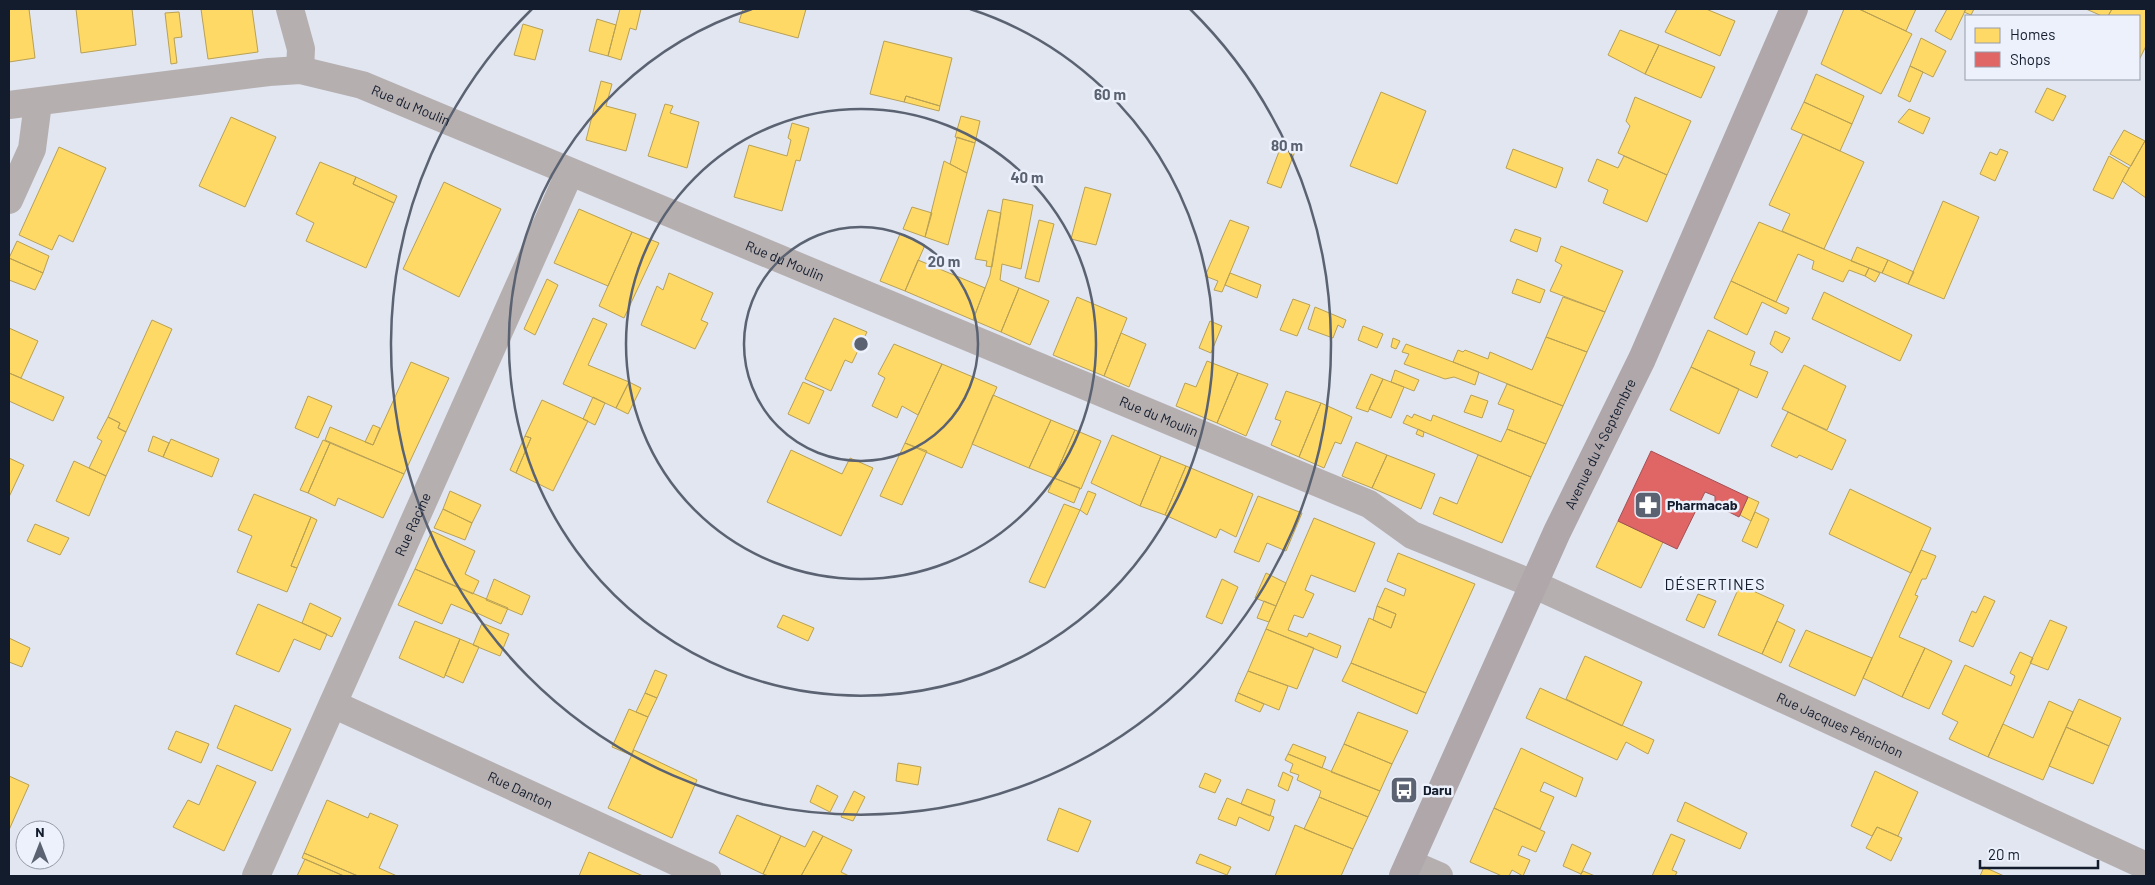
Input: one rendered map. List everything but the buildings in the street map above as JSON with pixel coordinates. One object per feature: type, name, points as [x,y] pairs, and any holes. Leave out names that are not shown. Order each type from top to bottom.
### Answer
[{"type":"main road","name":"Avenue du 4 Septembre","points":[[1406,870],[1533,584],[1642,359],[1794,9]]},
{"type":"street","points":[[290,9],[301,49],[300,70]]},
{"type":"street","name":"Rue du Moulin","points":[[9,106],[269,72],[300,70],[362,85],[1369,504],[1412,535],[1533,584]]},
{"type":"street","points":[[9,200],[32,149],[38,103]]},
{"type":"street","name":"Rue Racine","points":[[256,876],[570,172]]},
{"type":"street","name":"Rue Jacques Pénichon","points":[[1533,584],[2146,866]]},
{"type":"street","name":"Rue Danton","points":[[333,704],[707,876]]},
{"type":"street","points":[[1406,870],[1439,876]]},
{"type":"place","name":"Pharmacab","points":[[1648,505]]},
{"type":"place","name":"Daru","points":[[1404,790]]},
{"type":"district","name":"DÉSERTINES","points":[[1715,584]]}]
